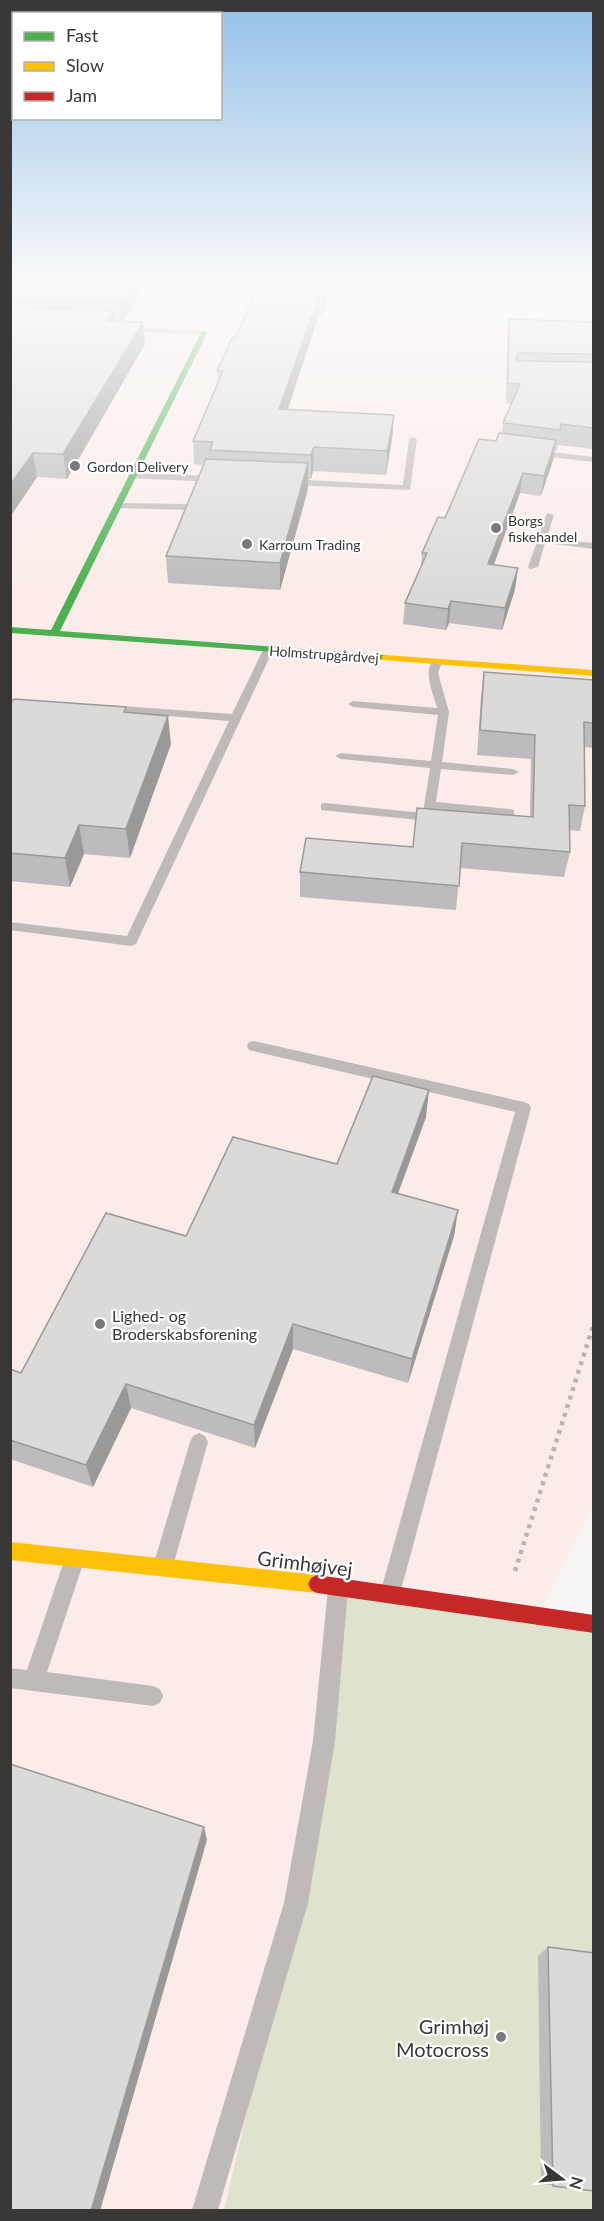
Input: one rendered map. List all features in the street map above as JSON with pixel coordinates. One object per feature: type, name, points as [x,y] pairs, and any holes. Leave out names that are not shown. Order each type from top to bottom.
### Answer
[{"type":"street","points":[[54,633],[92,556],[120,507],[132,476],[176,388]]},
{"type":"street","name":"Holmstrupgårdvej","points":[[10,630],[594,673]]},
{"type":"street","name":"Grimhøjvej","points":[[10,1551],[338,1586],[594,1624]]},
{"type":"lane","points":[[276,482],[406,488],[413,439]]},
{"type":"lane","points":[[523,452],[594,460]]},
{"type":"lane","points":[[132,476],[228,480]]},
{"type":"lane","points":[[120,507],[187,507]]},
{"type":"lane","points":[[533,567],[550,514]]},
{"type":"lane","points":[[542,540],[594,546]]},
{"type":"lane","points":[[10,926],[131,940],[268,650]]},
{"type":"lane","points":[[325,807],[428,817],[444,712],[433,672],[437,662]]},
{"type":"lane","points":[[353,704],[444,712]]},
{"type":"lane","points":[[94,707],[236,718]]},
{"type":"lane","points":[[341,756],[513,771]]},
{"type":"lane","points":[[429,805],[510,813]]},
{"type":"lane","points":[[254,1046],[524,1108],[390,1594]]},
{"type":"lane","points":[[163,1568],[199,1442]]},
{"type":"lane","points":[[34,1681],[75,1558]]},
{"type":"lane","points":[[205,2211],[296,1903],[324,1741],[338,1586]]},
{"type":"lane","points":[[10,1678],[153,1696]]},
{"type":"path","points":[[502,1612],[594,1323]]},
{"type":"shaded area","points":[[11,388],[593,388],[593,1505],[529,1633],[398,2210],[11,2210]]},
{"type":"green space","points":[[338,1586],[593,1624],[593,2210],[224,2210],[296,1903]]},
{"type":"building","points":[[10,388],[103,388],[63,454],[33,453],[10,485]]},
{"type":"building","points":[[216,388],[287,388],[279,409],[394,415],[387,451],[314,447],[311,455],[210,450],[213,442],[193,441]]},
{"type":"building","points":[[518,388],[594,388],[594,428],[561,424],[560,430],[503,423]]},
{"type":"building","points":[[499,433],[556,440],[544,476],[523,473],[488,564],[518,568],[505,608],[451,601],[448,609],[405,603],[427,553],[422,553],[438,517],[445,518],[479,439],[496,441]]},
{"type":"building","points":[[206,459],[308,463],[280,563],[166,556]]},
{"type":"building","points":[[484,672],[594,680],[594,723],[584,722],[585,806],[569,805],[570,852],[462,843],[459,886],[300,872],[306,838],[413,847],[417,808],[533,817],[535,735],[480,730]]},
{"type":"building","points":[[14,699],[126,707],[124,712],[168,716],[126,829],[79,825],[65,858],[10,853],[10,703]]},
{"type":"building","points":[[373,1076],[429,1090],[392,1192],[458,1210],[412,1359],[293,1324],[254,1425],[126,1384],[86,1465],[10,1440],[10,1369],[21,1373],[106,1213],[186,1236],[233,1137],[337,1164]]},
{"type":"building","points":[[10,1764],[204,1827],[91,2211],[10,2211]]},
{"type":"building","points":[[548,1947],[594,1953],[594,2191],[553,2186]]},
{"type":"traffic: fast","points":[[54,633],[177,388]]},
{"type":"traffic: fast","points":[[10,630],[385,658]]},
{"type":"traffic: slow","points":[[385,658],[594,673]]},
{"type":"traffic: slow","points":[[10,1551],[317,1584]]},
{"type":"traffic: jam","points":[[317,1584],[594,1624]]},
{"type":"place","name":"Gordon Delivery","points":[[75,466]]},
{"type":"place","name":"Borgs fiskehandel","points":[[496,528]]},
{"type":"place","name":"Karroum Trading","points":[[247,544]]},
{"type":"place","name":"Lighed- og Broderskabsforening","points":[[100,1324]]},
{"type":"place","name":"Grimhøj Motocross","points":[[501,2037]]}]
